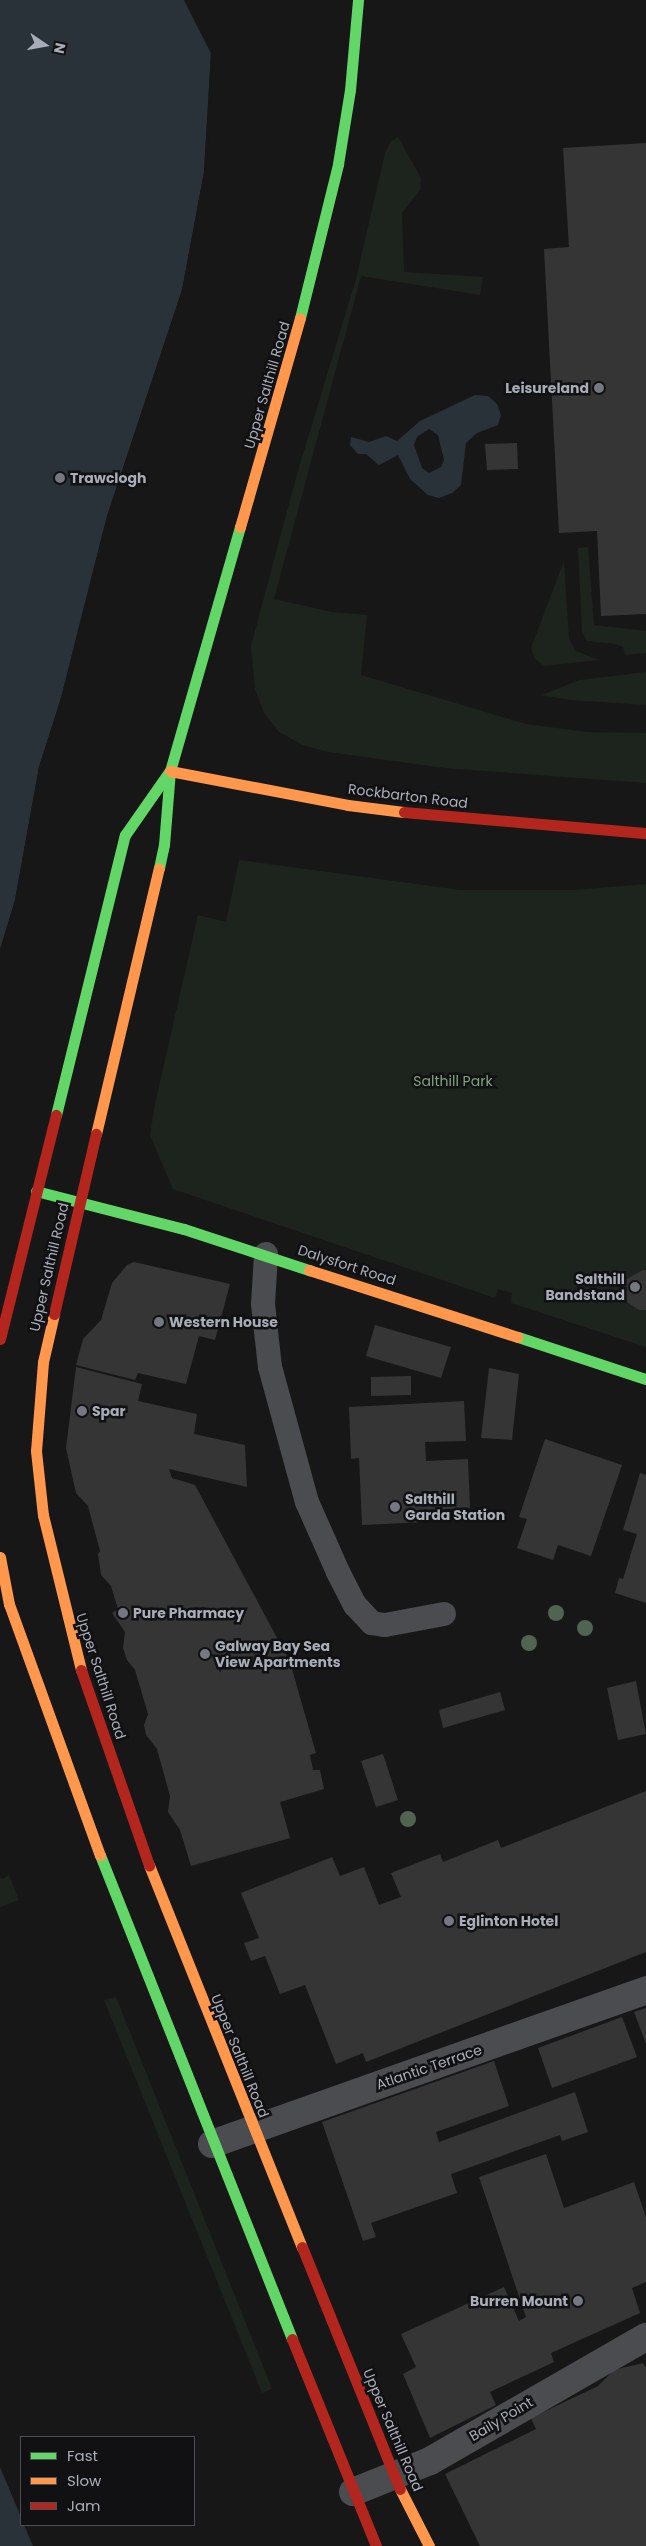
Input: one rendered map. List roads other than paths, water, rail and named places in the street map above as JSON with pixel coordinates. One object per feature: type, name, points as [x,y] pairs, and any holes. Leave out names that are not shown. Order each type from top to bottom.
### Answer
[{"type":"main road","name":"Upper Salthill Road","points":[[358,0],[350,90],[340,155],[317,259],[170,771],[164,845],[79,1202],[42,1371],[36,1451],[43,1515],[73,1648],[174,1933],[394,2477],[429,2546]]},
{"type":"main road","name":"Upper Salthill Road","points":[[0,1339],[125,835],[170,771]]},
{"type":"main road","name":"Rockbarton Road","points":[[170,771],[348,804],[477,820],[646,834]]},
{"type":"main road","name":"Dalysfort Road","points":[[36,1191],[184,1229],[266,1254],[646,1379]]},
{"type":"main road","points":[[0,1557],[9,1604],[35,1680],[212,2144],[376,2546]]},
{"type":"street","name":"Atlantic Terrace","points":[[212,2144],[646,1990]]},
{"type":"street","name":"Baily Point","points":[[353,2492],[430,2461],[646,2337]]},
{"type":"lane","points":[[266,1254],[263,1304],[270,1367],[307,1502],[338,1572],[355,1605],[372,1623],[384,1625],[444,1614]]},
{"type":"place","name":"Leisureland","points":[[599,388]]},
{"type":"place","name":"Trawclogh","points":[[60,478]]},
{"type":"place","name":"Salthill Bandstand","points":[[635,1287]]},
{"type":"place","name":"Western House","points":[[159,1322]]},
{"type":"place","name":"Spar","points":[[82,1411]]},
{"type":"place","name":"Salthill Garda Station","points":[[395,1507]]},
{"type":"place","name":"Pure Pharmacy","points":[[123,1613]]},
{"type":"place","name":"Galway Bay Sea View Apartments","points":[[205,1654]]},
{"type":"place","name":"Eglinton Hotel","points":[[449,1921]]},
{"type":"place","name":"Burren Mount","points":[[578,2301]]},
{"type":"park label","name":"Salthill Park","points":[[453,1081]]}]
